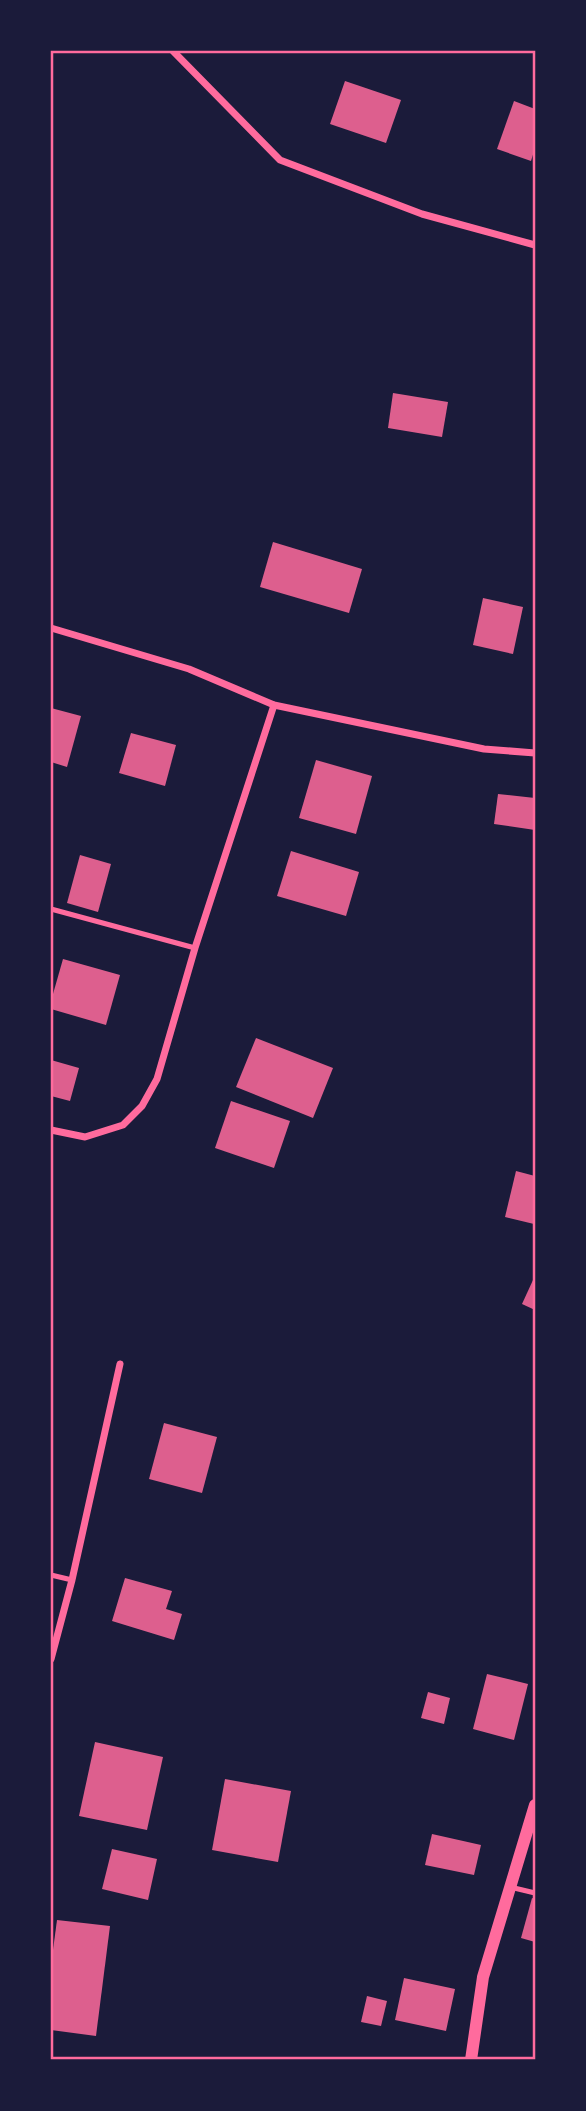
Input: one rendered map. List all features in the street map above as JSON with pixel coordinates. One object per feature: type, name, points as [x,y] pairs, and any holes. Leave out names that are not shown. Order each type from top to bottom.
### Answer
[{"type":"street","points":[[173,51],[280,160],[422,214],[535,245]]},
{"type":"street","points":[[51,628],[189,669],[274,705],[484,749],[535,753]]},
{"type":"street","points":[[51,1130],[86,1138],[123,1125],[142,1106],[157,1079],[195,948],[274,705]]},
{"type":"street","points":[[51,1659],[72,1580],[120,1364]]},
{"type":"street","points":[[471,2060],[484,1977],[535,1805]]},
{"type":"lane","points":[[51,908],[195,948]]},
{"type":"lane","points":[[51,1575],[72,1580]]},
{"type":"lane","points":[[510,1888],[535,1893]]},
{"type":"building","points":[[345,81],[401,100],[386,143],[330,124]]},
{"type":"building","points":[[514,101],[535,109],[535,148],[531,161],[497,149]]},
{"type":"building","points":[[393,393],[448,402],[442,437],[388,428]]},
{"type":"building","points":[[273,542],[362,569],[349,613],[260,587]]},
{"type":"building","points":[[483,598],[523,607],[513,654],[473,645]]},
{"type":"building","points":[[51,708],[81,716],[67,767],[51,762]]},
{"type":"building","points":[[131,733],[176,745],[165,786],[119,773]]},
{"type":"building","points":[[316,760],[372,776],[356,834],[299,818]]},
{"type":"building","points":[[498,794],[535,798],[535,830],[494,824]]},
{"type":"building","points":[[291,851],[359,872],[346,916],[277,896]]},
{"type":"building","points":[[80,855],[111,864],[98,912],[67,903]]},
{"type":"building","points":[[63,959],[120,975],[106,1025],[51,1009]]},
{"type":"building","points":[[256,1038],[333,1068],[313,1118],[236,1087]]},
{"type":"building","points":[[51,1060],[79,1068],[70,1101],[51,1096]]},
{"type":"building","points":[[231,1101],[290,1121],[274,1168],[215,1148]]},
{"type":"building","points":[[516,1171],[535,1176],[534,1224],[505,1217]]},
{"type":"building","points":[[533,1280],[535,1281],[535,1310],[522,1304]]},
{"type":"building","points":[[164,1423],[217,1437],[202,1493],[149,1479]]},
{"type":"building","points":[[125,1578],[172,1591],[166,1609],[182,1614],[174,1640],[112,1621]]},
{"type":"building","points":[[487,1674],[528,1684],[514,1740],[473,1729]]},
{"type":"building","points":[[428,1692],[450,1698],[444,1724],[421,1718]]},
{"type":"building","points":[[95,1742],[163,1757],[147,1830],[79,1816]]},
{"type":"building","points":[[225,1779],[291,1791],[278,1862],[212,1850]]},
{"type":"building","points":[[432,1834],[481,1845],[474,1875],[425,1865]]},
{"type":"building","points":[[112,1849],[157,1859],[148,1900],[102,1889]]},
{"type":"building","points":[[532,1898],[535,1899],[535,1942],[521,1938]]},
{"type":"building","points":[[57,1920],[110,1926],[96,2036],[51,2030],[51,1965]]},
{"type":"building","points":[[404,1978],[455,1989],[446,2031],[395,2020]]},
{"type":"building","points":[[367,1996],[387,2001],[381,2026],[361,2022]]}]
